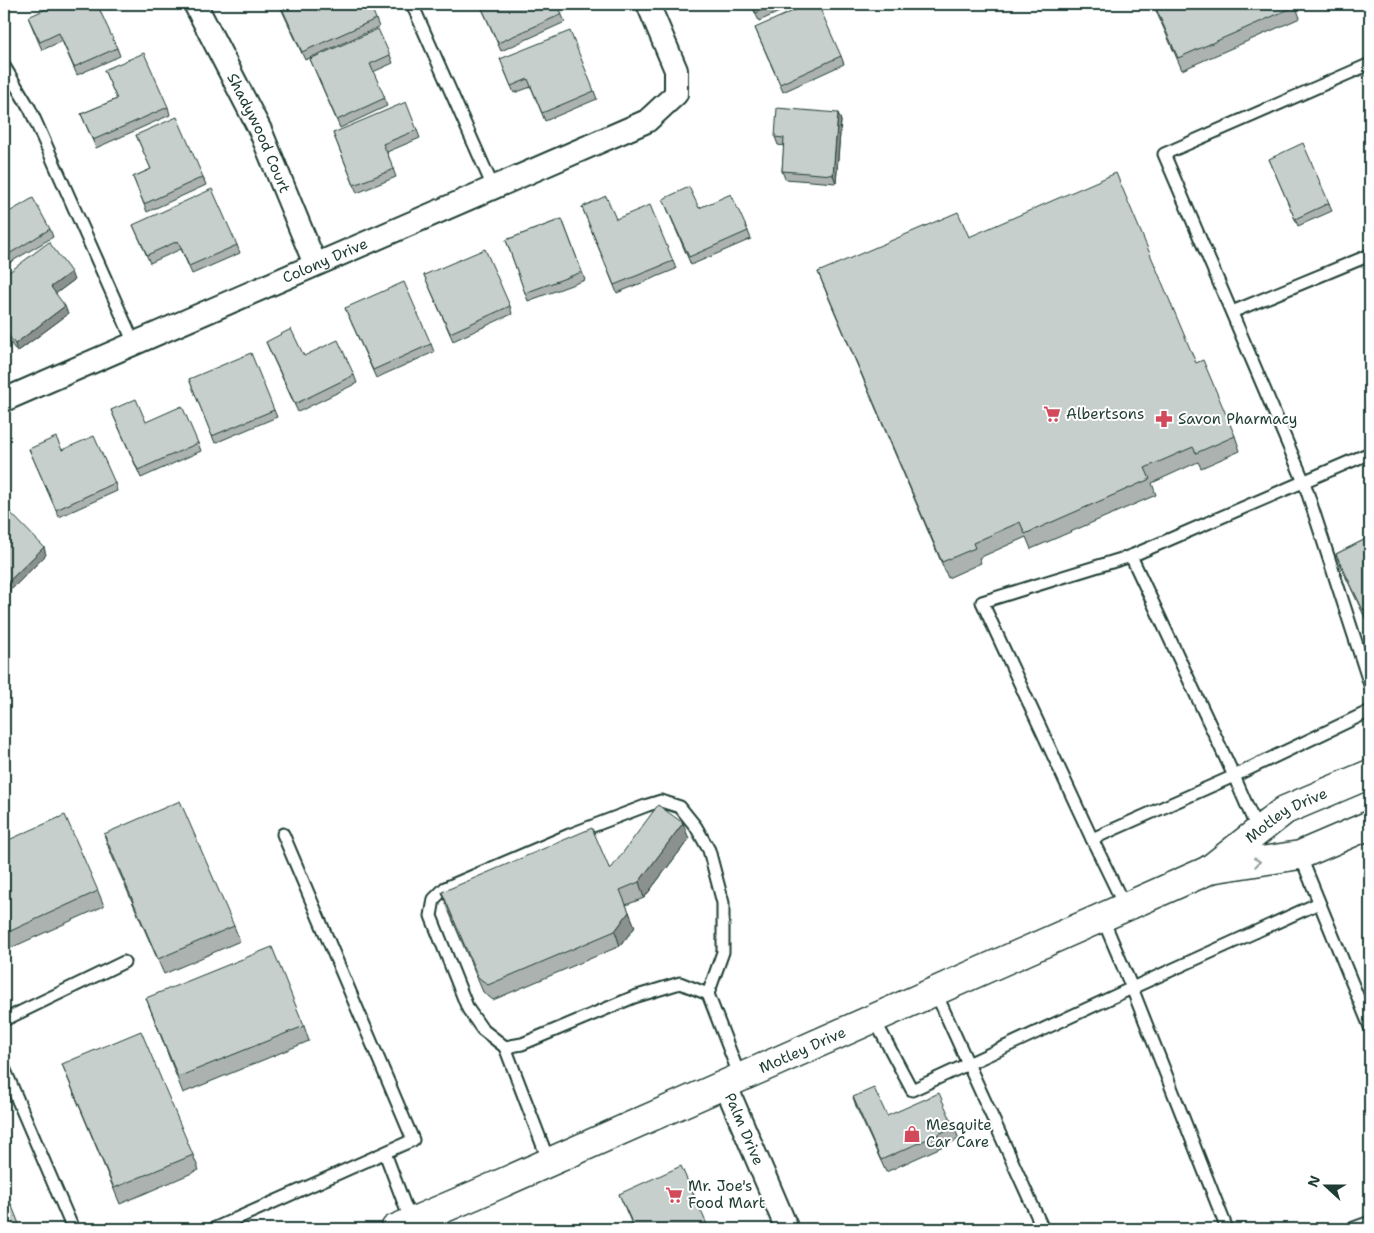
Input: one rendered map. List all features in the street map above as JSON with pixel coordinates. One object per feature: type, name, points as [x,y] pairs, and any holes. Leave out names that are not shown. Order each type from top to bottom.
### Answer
[{"type":"main road","name":"Motley Drive","points":[[1209,870],[1284,810],[1370,774]]},
{"type":"main road","name":"Motley Drive","points":[[403,1226],[1209,870],[1300,855],[1370,825]]},
{"type":"street","name":"Shadywood Court","points":[[195,4],[260,130],[316,264]]},
{"type":"street","name":"Colony Drive","points":[[4,400],[647,121],[676,94],[676,70],[648,4]]},
{"type":"street","name":"Palm Drive","points":[[733,1080],[787,1229]]},
{"type":"lane","points":[[412,4],[493,187]]},
{"type":"lane","points":[[1370,64],[1164,154],[1304,482],[1370,685]]},
{"type":"lane","points":[[4,66],[30,109],[134,343]]},
{"type":"lane","points":[[1232,312],[1370,255]]},
{"type":"lane","points":[[1227,1229],[1132,988],[1092,839],[982,602],[1131,556],[1370,452]]},
{"type":"lane","points":[[1131,556],[1258,831]]},
{"type":"lane","points":[[1092,839],[1234,776],[1370,711]]},
{"type":"lane","points":[[549,1162],[505,1047],[482,1029],[468,1008],[431,916],[434,899],[445,888],[569,835],[648,805],[661,801],[680,807],[696,827],[709,850],[723,903],[723,952],[708,994],[733,1080]]},
{"type":"lane","points":[[214,1229],[413,1140],[283,834]]},
{"type":"lane","points":[[1300,855],[1370,1027]]},
{"type":"lane","points":[[874,1018],[912,1090],[1319,903]]},
{"type":"lane","points":[[4,1020],[124,962]]},
{"type":"lane","points":[[505,1047],[522,1044],[634,997],[680,983],[708,994]]},
{"type":"lane","points":[[935,991],[1043,1229]]},
{"type":"lane","points":[[4,1068],[73,1229]]},
{"type":"lane","points":[[385,1154],[403,1226]]},
{"type":"lane","points":[[1351,1229],[1370,1222]]},
{"type":"building","points":[[58,4],[97,4],[117,48],[74,67],[59,33],[40,42],[28,17]]},
{"type":"building","points":[[280,4],[370,4],[376,19],[302,52]]},
{"type":"building","points":[[480,4],[557,4],[562,14],[498,43]]},
{"type":"building","points":[[752,4],[777,4],[756,13]]},
{"type":"building","points":[[809,4],[818,4],[841,56],[780,84],[755,28]]},
{"type":"building","points":[[1154,4],[1295,4],[1296,6],[1178,58]]},
{"type":"building","points":[[378,29],[390,55],[370,64],[385,98],[337,120],[310,59]]},
{"type":"building","points":[[570,31],[594,91],[542,113],[528,79],[511,86],[500,59]]},
{"type":"building","points":[[144,53],[168,107],[93,140],[81,114],[117,99],[104,70]]},
{"type":"building","points":[[406,102],[417,130],[383,144],[394,169],[354,185],[333,133]]},
{"type":"building","points":[[777,108],[838,113],[833,175],[782,171],[784,138],[775,137]]},
{"type":"building","points":[[177,117],[203,177],[144,204],[133,177],[151,169],[136,135]]},
{"type":"building","points":[[1303,143],[1329,203],[1295,219],[1269,159]]},
{"type":"building","name":"Albertsons","points":[[1116,173],[1196,363],[1203,360],[1235,436],[1196,453],[1193,447],[1145,468],[1150,479],[1025,534],[1020,522],[973,543],[975,548],[942,562],[818,272],[958,212],[969,237]]},
{"type":"building","points":[[689,187],[699,208],[731,194],[748,231],[689,257],[663,199]]},
{"type":"building","points":[[212,189],[237,245],[189,266],[178,241],[147,255],[133,225]]},
{"type":"building","points":[[606,196],[616,219],[650,205],[673,261],[614,285],[582,207]]},
{"type":"building","points":[[33,198],[50,229],[4,257],[4,215]]},
{"type":"building","points":[[562,219],[582,272],[525,293],[506,240]]},
{"type":"building","points":[[49,242],[71,272],[51,287],[65,306],[15,344],[4,330],[4,276]]},
{"type":"building","points":[[485,249],[510,306],[450,333],[424,275]]},
{"type":"building","points":[[404,282],[431,344],[373,370],[345,308]]},
{"type":"building","points":[[291,329],[304,356],[338,340],[354,375],[295,404],[266,342]]},
{"type":"building","points":[[251,353],[274,410],[212,436],[189,379]]},
{"type":"building","points":[[136,399],[146,422],[182,406],[198,443],[138,470],[111,410]]},
{"type":"building","points":[[94,436],[115,483],[56,510],[29,449],[56,437],[62,450]]},
{"type":"building","points":[[4,506],[44,547],[4,586]]},
{"type":"building","points":[[1370,537],[1370,607],[1363,610],[1336,554]]},
{"type":"building","points":[[180,801],[234,926],[158,959],[104,834]]},
{"type":"building","points":[[658,805],[683,823],[639,882],[620,890],[629,912],[615,931],[488,985],[478,977],[442,892],[592,828],[610,870]]},
{"type":"building","points":[[65,815],[98,891],[4,934],[4,842]]},
{"type":"building","points":[[1370,870],[1370,887],[1364,873]]},
{"type":"building","points":[[272,947],[304,1026],[178,1077],[146,998]]},
{"type":"building","points":[[141,1031],[193,1155],[114,1188],[62,1064]]},
{"type":"building","name":"Mesquite Car Care","points":[[874,1088],[887,1116],[939,1093],[954,1127],[881,1160],[853,1097]]},
{"type":"building","name":"Mr. Joe's Food Mart","points":[[681,1166],[709,1229],[635,1229],[619,1194]]},
{"type":"building","points":[[4,1186],[21,1229],[4,1229]]},
{"type":"place","name":"Albertsons","points":[[1052,414]]},
{"type":"place","name":"Savon Pharmacy","points":[[1164,419]]},
{"type":"place","name":"Mesquite Car Care","points":[[912,1134]]},
{"type":"place","name":"Mr. Joe's Food Mart","points":[[674,1195]]}]
